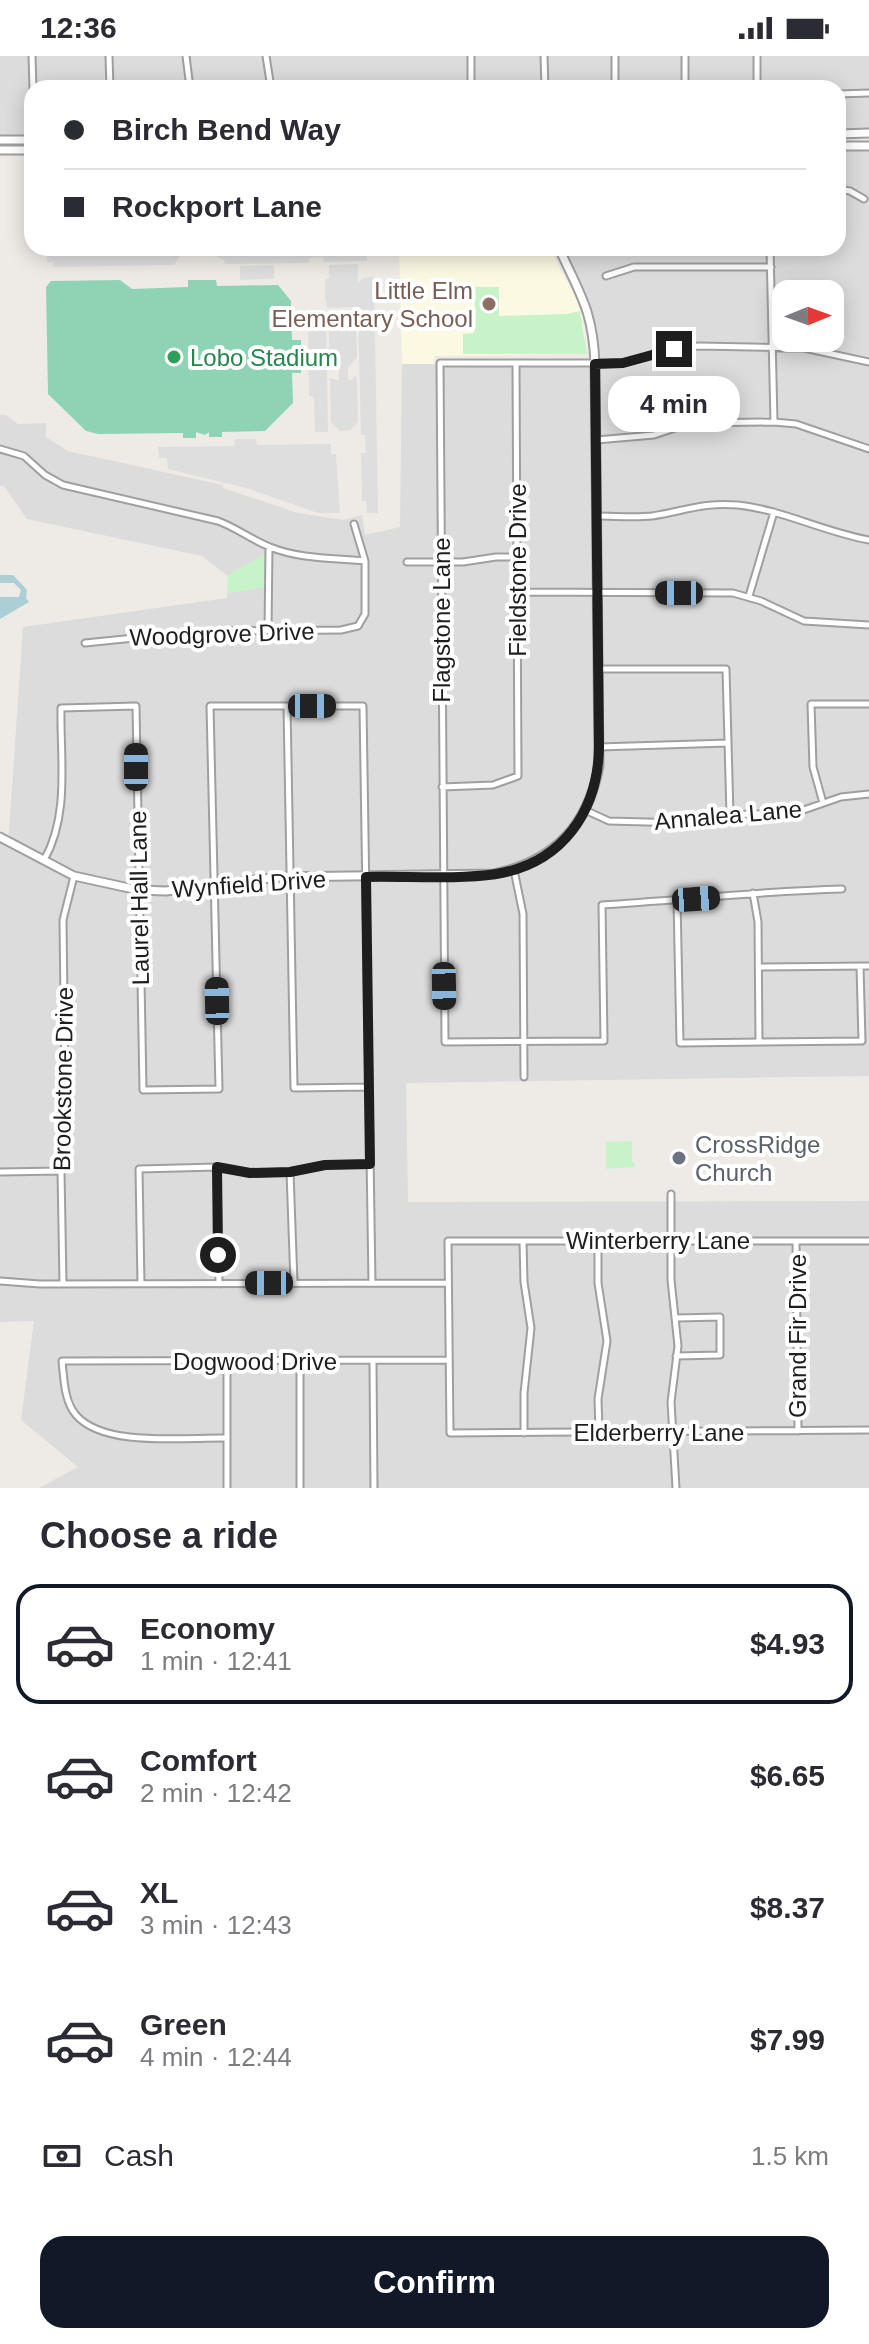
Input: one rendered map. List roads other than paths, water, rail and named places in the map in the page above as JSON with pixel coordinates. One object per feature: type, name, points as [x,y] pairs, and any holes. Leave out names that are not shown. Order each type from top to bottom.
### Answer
[{"type":"street","points":[[32,56],[33,80]]},
{"type":"street","points":[[109,56],[110,80]]},
{"type":"street","points":[[186,56],[189,80]]},
{"type":"street","points":[[266,56],[270,80]]},
{"type":"street","points":[[471,56],[471,80]]},
{"type":"street","points":[[544,56],[545,80]]},
{"type":"street","points":[[615,56],[615,80]]},
{"type":"street","points":[[685,56],[685,80]]},
{"type":"street","points":[[757,56],[757,80]]},
{"type":"street","points":[[846,94],[869,93]]},
{"type":"street","points":[[846,134],[869,133]]},
{"type":"street","points":[[0,140],[24,140]]},
{"type":"street","points":[[846,146],[869,146]]},
{"type":"street","points":[[0,150],[24,150]]},
{"type":"street","points":[[846,190],[864,199]]},
{"type":"street","name":"Wynfield Drive","points":[[0,837],[74,876],[138,890],[166,891],[290,877],[494,874],[537,860],[558,844],[587,811],[595,786],[599,747],[595,364],[589,311],[563,256]]},
{"type":"street","points":[[516,364],[623,363],[687,347],[772,347],[770,256]]},
{"type":"street","points":[[606,276],[634,267],[771,267]]},
{"type":"street","points":[[772,352],[774,422]]},
{"type":"street","points":[[823,352],[869,362]]},
{"type":"street","name":"Flagstone Lane","points":[[516,364],[440,363],[442,876],[445,1042],[524,1041]]},
{"type":"street","name":"Fieldstone Drive","points":[[442,787],[493,785],[518,776],[516,364]]},
{"type":"street","points":[[596,440],[654,435],[690,423],[774,422],[796,424],[869,449]]},
{"type":"street","points":[[0,449],[24,456],[45,475],[63,485],[218,521],[269,547],[296,554],[365,561],[354,524]]},
{"type":"street","points":[[597,516],[650,516],[699,505],[740,505],[869,540]]},
{"type":"street","points":[[749,596],[774,512]]},
{"type":"street","points":[[268,631],[269,547]]},
{"type":"street","points":[[407,562],[517,557]]},
{"type":"street","name":"Woodgrove Drive","points":[[85,643],[173,632],[346,630],[358,626],[365,614],[365,561]]},
{"type":"street","points":[[517,592],[733,593],[749,596],[804,621],[825,625],[869,625]]},
{"type":"street","points":[[598,669],[726,669],[730,815]]},
{"type":"street","points":[[823,803],[813,767],[811,704],[869,704]]},
{"type":"street","name":"Laurel Hall Lane","points":[[44,860],[52,846],[60,815],[61,708],[136,706],[143,1090],[219,1089],[215,884]]},
{"type":"street","points":[[215,884],[210,706],[363,706],[372,1283]]},
{"type":"street","points":[[287,706],[294,1088],[369,1087]]},
{"type":"street","points":[[599,747],[728,743]]},
{"type":"street","name":"Annalea Lane","points":[[587,811],[609,821],[684,823],[730,815],[795,813],[841,797],[869,794]]},
{"type":"street","points":[[514,870],[523,914],[524,1077]]},
{"type":"street","name":"Brookstone Drive","points":[[63,1284],[63,920],[74,876]]},
{"type":"street","points":[[524,1041],[604,1041],[602,905],[842,889]]},
{"type":"street","points":[[753,893],[758,922],[759,1042]]},
{"type":"street","points":[[677,900],[680,1043],[862,1041],[860,966]]},
{"type":"street","points":[[759,967],[869,966]]},
{"type":"street","points":[[141,1284],[139,1169],[217,1167],[250,1173],[370,1164]]},
{"type":"street","points":[[217,1167],[219,1284]]},
{"type":"street","points":[[0,1172],[61,1171]]},
{"type":"street","points":[[290,1172],[294,1283]]},
{"type":"street","points":[[671,1194],[671,1280],[677,1318],[672,1385],[676,1488]]},
{"type":"street","name":"Winterberry Lane","points":[[448,1283],[448,1241],[869,1241]]},
{"type":"street","points":[[523,1241],[524,1282],[531,1328],[524,1393],[524,1433]]},
{"type":"street","points":[[598,1241],[598,1283],[607,1341],[598,1399],[599,1432]]},
{"type":"street","name":"Grand Fir Drive","points":[[796,1241],[798,1431]]},
{"type":"street","points":[[0,1281],[63,1284],[448,1283],[448,1360]]},
{"type":"street","points":[[676,1356],[720,1355],[720,1317],[677,1318]]},
{"type":"street","name":"Elderberry Lane","points":[[448,1360],[450,1433],[869,1430]]},
{"type":"street","name":"Dogwood Drive","points":[[227,1438],[120,1436],[95,1429],[75,1415],[65,1392],[62,1361],[448,1360]]},
{"type":"street","points":[[227,1361],[227,1488]]},
{"type":"street","points":[[300,1361],[300,1488]]},
{"type":"street","points":[[373,1362],[374,1488]]},
{"type":"water","points":[[0,575],[13,575],[27,590],[29,602],[0,619],[0,597],[19,597],[21,590],[14,583],[0,583]]},
{"type":"place","name":"Little Elm Elementary School","points":[[489,304]]},
{"type":"place","name":"Lobo Stadium","points":[[174,357]]},
{"type":"place","name":"CrossRidge Church","points":[[679,1158]]}]
